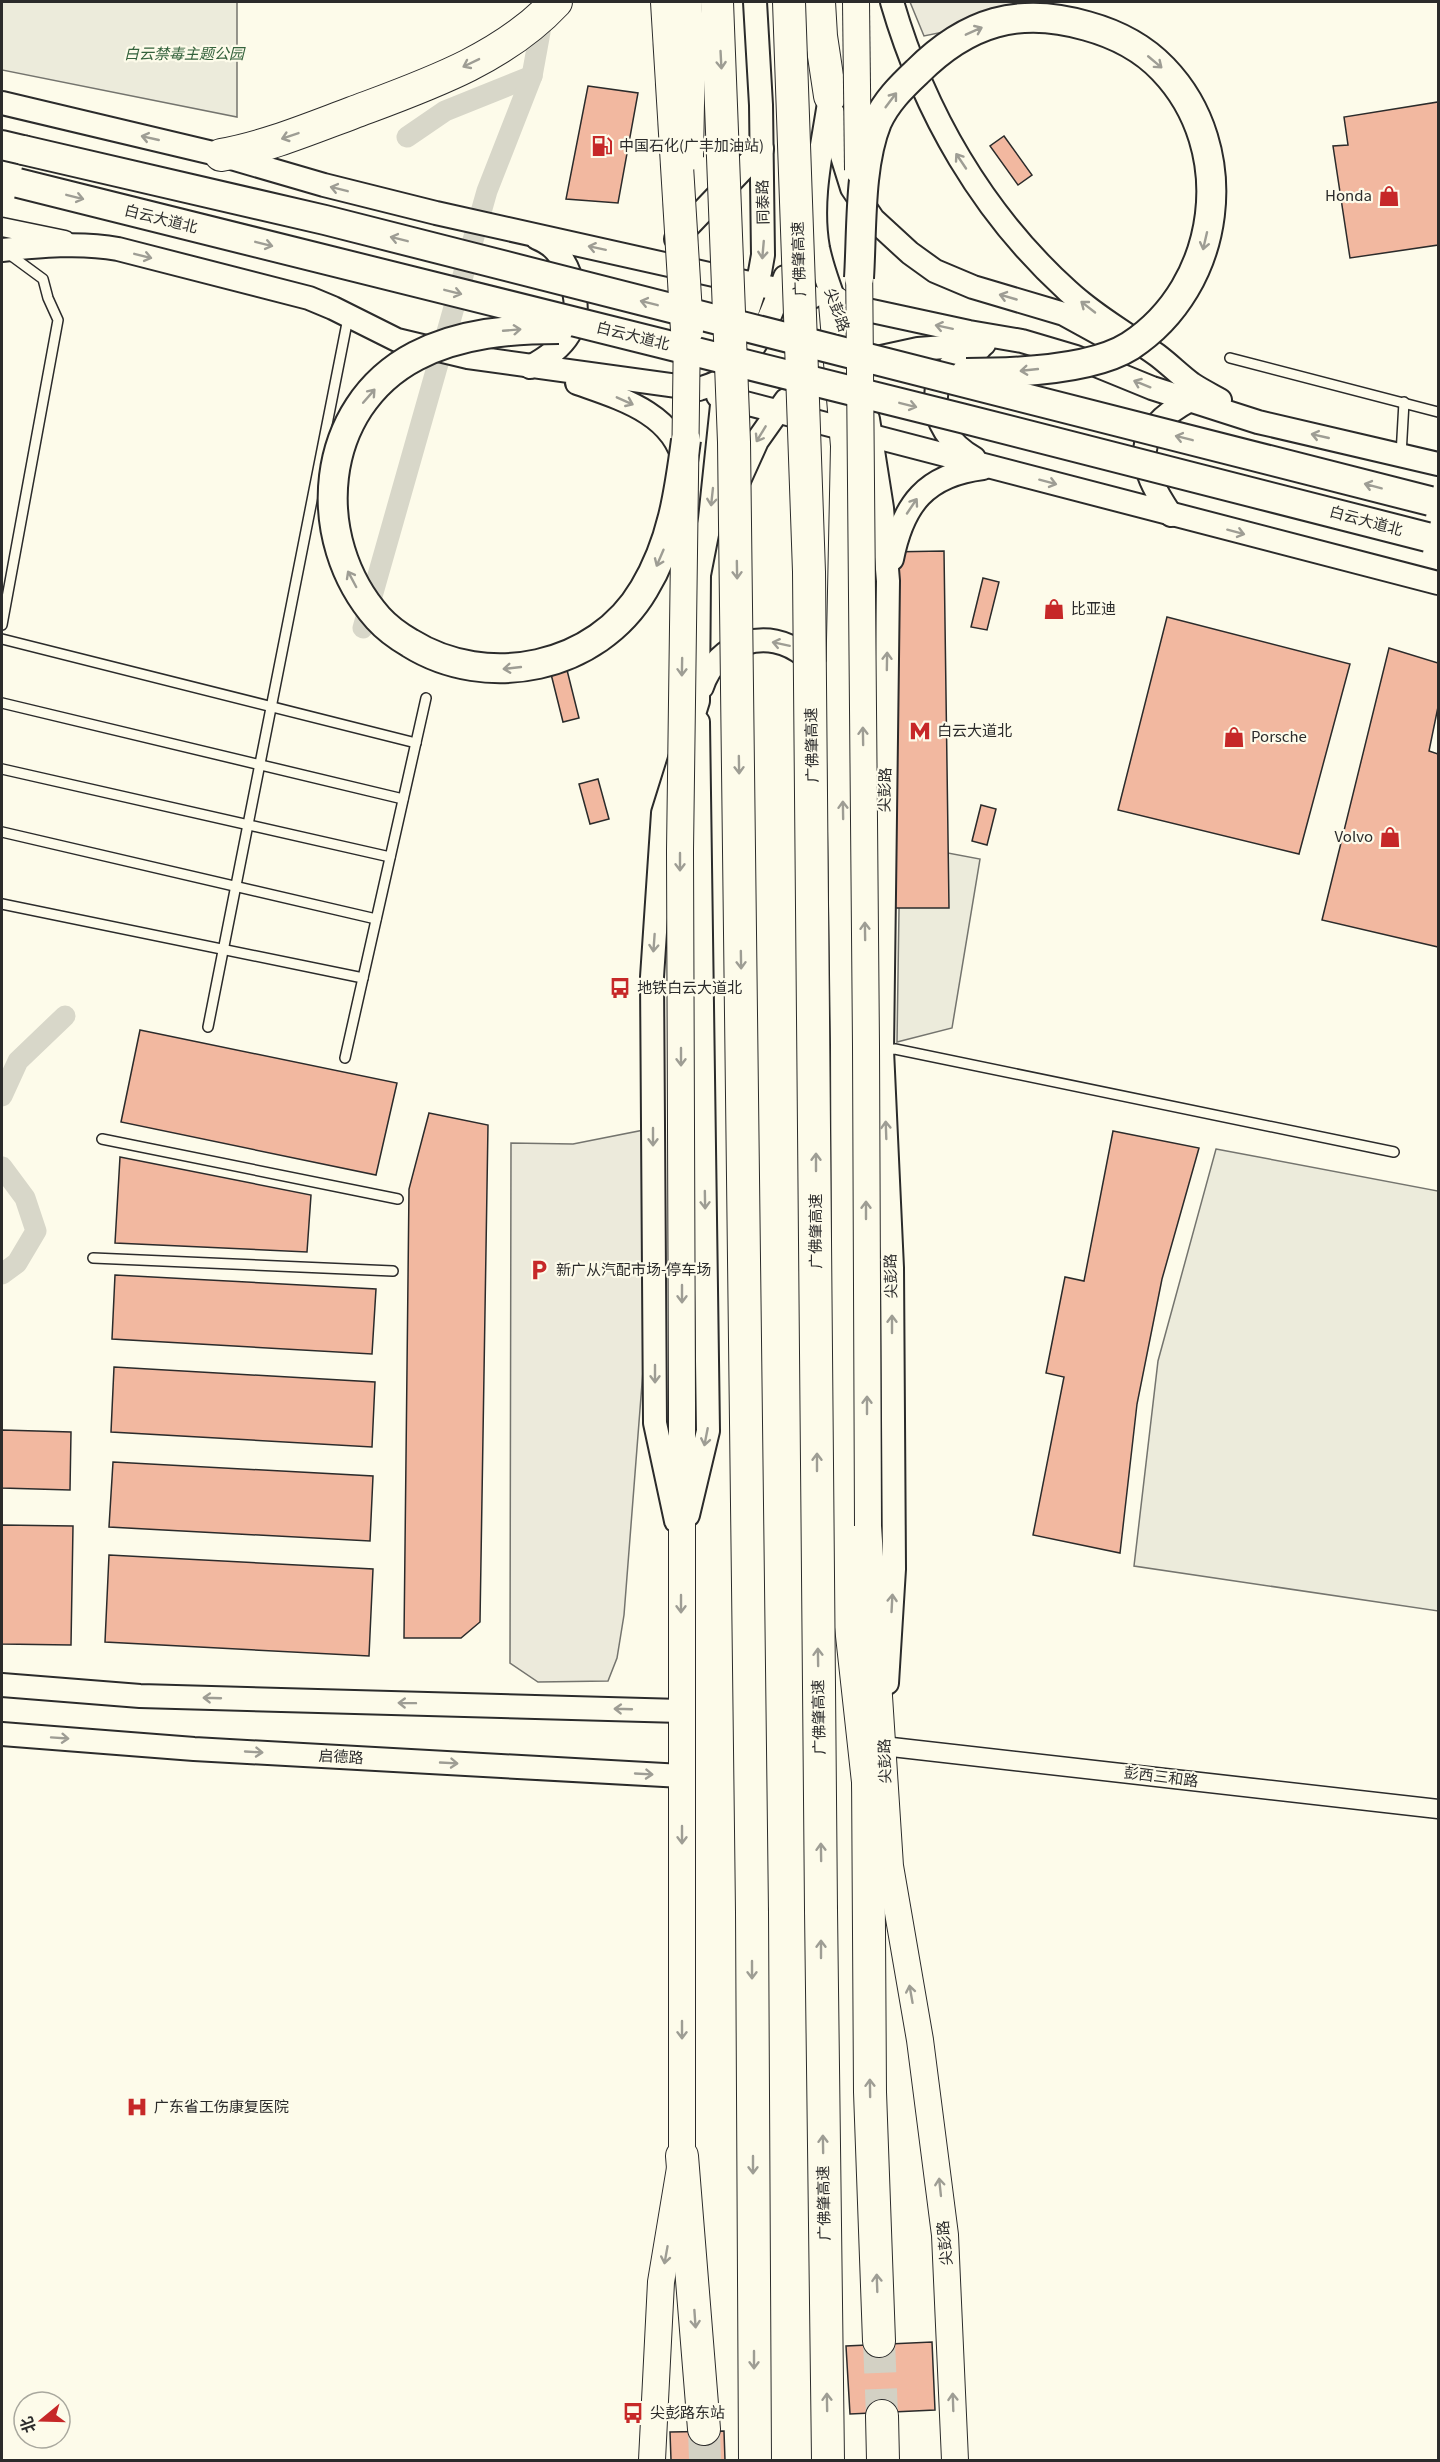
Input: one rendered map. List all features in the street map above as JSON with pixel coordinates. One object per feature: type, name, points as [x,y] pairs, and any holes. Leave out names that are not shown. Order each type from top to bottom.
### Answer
[{"type":"highway","points":[[221,155],[260,146],[392,98],[476,62],[521,33],[556,2]]},
{"type":"highway","points":[[667,2],[687,330]]},
{"type":"highway","points":[[717,2],[729,272],[735,489],[752,1912],[755,2460]]},
{"type":"highway","name":"广佛肇高速","points":[[789,2],[809,572],[828,2460]]},
{"type":"highway","points":[[819,2],[821,36],[830,96]]},
{"type":"highway","points":[[859,278],[866,163],[876,125],[889,102],[904,84],[925,63],[962,37],[999,21],[1017,17],[1048,17],[1075,22],[1126,40],[1163,69],[1183,97],[1198,125],[1207,159],[1211,188],[1210,221],[1202,256],[1192,278],[1179,299],[1158,323],[1131,345],[1103,358],[1083,363],[986,373],[920,372]]},
{"type":"highway","points":[[12,147],[325,220],[1434,502]]},
{"type":"highway","name":"白云大道北","points":[[10,181],[1433,538]]},
{"type":"highway","points":[[835,303],[847,446],[842,740],[847,1046],[849,1608],[868,1791]]},
{"type":"highway","points":[[600,328],[506,330],[455,341],[409,360],[393,372],[364,401],[339,449],[334,466],[332,506],[338,541],[348,570],[376,616],[387,627],[428,653],[458,664],[488,669],[522,667],[556,659],[596,641],[631,609],[654,572],[674,519],[686,440]]},
{"type":"highway","points":[[868,1526],[870,2092],[879,2341]]},
{"type":"highway","points":[[682,2156],[704,2429]]},
{"type":"highway","points":[[882,2416],[883,2460]]},
{"type":"main road","points":[[652,2460],[661,2282],[682,2156],[680,851],[692,49],[688,2]]},
{"type":"main road","points":[[856,2],[868,1526],[884,1746]]},
{"type":"main road","name":"尖彭路","points":[[884,1746],[892,1888],[920,2040],[945,2235],[955,2460]]},
{"type":"street","name":"同泰路","points":[[726,386],[756,284],[764,238],[761,105],[755,2]]},
{"type":"street","points":[[699,576],[710,519],[726,386],[753,348],[785,278],[830,96],[857,35],[867,2]]},
{"type":"street","points":[[892,2],[912,63],[930,105],[953,150],[992,207],[1029,253],[1069,292],[1128,337],[1157,355],[1191,392]]},
{"type":"street","points":[[761,105],[830,96]]},
{"type":"street","points":[[830,96],[842,156],[852,188],[873,219],[910,253],[935,271],[973,287],[1064,314],[1191,392],[1258,422],[1438,464]]},
{"type":"street","name":"尖彭路","points":[[830,96],[816,196],[816,229],[821,262],[863,391],[879,486],[888,581],[882,1050],[891,1268],[894,1569],[884,1746]]},
{"type":"street","points":[[2,103],[221,155],[324,185],[436,213],[655,260],[835,303],[1022,341],[1076,357],[1152,388],[1191,392]]},
{"type":"street","points":[[655,260],[762,149]]},
{"type":"street","points":[[2,227],[99,246],[309,298],[349,315],[397,340],[468,357],[699,389],[716,383],[991,467],[1438,583]]},
{"type":"street","points":[[525,232],[543,241],[557,252],[569,275],[575,304],[570,333],[548,358],[530,367]]},
{"type":"street","points":[[2,250],[99,246]]},
{"type":"street","points":[[991,467],[961,451],[949,438],[938,414],[937,388],[940,377],[954,360],[983,347],[1022,341]]},
{"type":"street","points":[[699,576],[757,441],[780,406],[799,390],[846,367],[900,352],[946,346],[1022,341]]},
{"type":"street","points":[[530,367],[626,401],[660,421],[674,436],[682,454],[689,485],[699,576],[698,701],[708,1431],[681,1545]]},
{"type":"street","points":[[1171,515],[1152,486],[1144,453],[1147,435],[1191,392]]},
{"type":"street","points":[[888,581],[901,525],[915,499],[947,476],[964,470],[991,467]]},
{"type":"street","points":[[681,1545],[655,1423],[651,977],[663,813],[708,670],[728,650],[747,642],[761,641],[790,645],[818,667],[831,697],[842,740]]},
{"type":"street","points":[[2,1685],[140,1696],[681,1711]]},
{"type":"street","name":"启德路","points":[[2,1734],[206,1750],[682,1776]]},
{"type":"street","name":"彭西三和路","points":[[884,1746],[1438,1809]]},
{"type":"lane","points":[[2,250],[43,279],[57,320],[2,626]]},
{"type":"lane","points":[[208,1028],[349,315]]},
{"type":"lane","points":[[1230,358],[1438,412]]},
{"type":"lane","points":[[1401,455],[1404,402]]},
{"type":"lane","points":[[2,639],[416,743]]},
{"type":"lane","points":[[345,1058],[426,699]]},
{"type":"lane","points":[[2,703],[403,799]]},
{"type":"lane","points":[[2,769],[390,857]]},
{"type":"lane","points":[[2,832],[376,919]]},
{"type":"lane","points":[[2,904],[363,978]]},
{"type":"lane","points":[[882,1050],[895,1049],[1394,1152]]},
{"type":"lane","points":[[102,1139],[398,1199]]},
{"type":"lane","points":[[93,1258],[393,1271]]},
{"type":"green space","name":"白云禁毒主题公园","points":[[2,2],[237,2],[237,117],[2,70]]},
{"type":"green space","points":[[900,844],[980,859],[952,1028],[897,1042]]},
{"type":"green space","points":[[1216,1149],[1438,1191],[1438,1611],[1134,1566],[1158,1361]]},
{"type":"shaded area","points":[[910,2],[1026,2],[1031,14],[924,36]]},
{"type":"shaded area","points":[[649,1129],[651,1268],[624,1615],[617,1658],[608,1681],[538,1682],[510,1663],[511,1143],[573,1144]]},
{"type":"building","name":"中国石化(广丰加油站)","points":[[588,86],[638,93],[618,203],[566,199]]},
{"type":"building","name":"Honda","points":[[1438,102],[1438,245],[1350,258],[1333,146],[1348,145],[1344,117]]},
{"type":"building","points":[[1004,136],[1032,175],[1018,185],[990,146]]},
{"type":"building","name":"白云大道北","points":[[944,551],[949,908],[892,908],[888,552]]},
{"type":"building","points":[[983,578],[999,582],[987,630],[971,627]]},
{"type":"building","name":"Porsche","points":[[1167,617],[1350,664],[1299,854],[1118,810]]},
{"type":"building","name":"Volvo","points":[[1389,648],[1438,663],[1438,707],[1429,751],[1438,754],[1438,947],[1322,920]]},
{"type":"building","points":[[567,670],[579,718],[563,722],[551,674]]},
{"type":"building","points":[[598,779],[609,819],[590,824],[579,784]]},
{"type":"building","points":[[981,805],[996,809],[987,845],[972,841]]},
{"type":"building","points":[[140,1030],[397,1083],[376,1175],[121,1122]]},
{"type":"building","points":[[429,1113],[488,1125],[480,1622],[461,1638],[404,1638],[409,1189]]},
{"type":"building","points":[[1113,1131],[1199,1148],[1162,1279],[1137,1404],[1120,1553],[1033,1535],[1064,1377],[1046,1373],[1065,1277],[1084,1281]]},
{"type":"building","points":[[120,1157],[311,1195],[307,1252],[115,1243]]},
{"type":"building","points":[[115,1275],[376,1289],[372,1354],[112,1339]]},
{"type":"building","points":[[114,1367],[375,1382],[372,1447],[111,1432]]},
{"type":"building","points":[[2,1430],[71,1432],[70,1490],[2,1488]]},
{"type":"building","points":[[113,1462],[373,1476],[370,1541],[109,1527]]},
{"type":"building","points":[[2,1525],[73,1526],[71,1645],[2,1644]]},
{"type":"building","points":[[109,1555],[373,1569],[369,1656],[105,1642]]},
{"type":"building","points":[[932,2342],[935,2410],[850,2414],[846,2346]]},
{"type":"building","points":[[724,2431],[725,2460],[671,2460],[670,2432]]},
{"type":"waterway","points":[[363,628],[487,191],[532,76],[542,11]]},
{"type":"waterway","points":[[407,137],[445,111],[532,76]]},
{"type":"waterway","points":[[2,1096],[18,1061],[65,1016]]},
{"type":"waterway","points":[[2,1167],[25,1198],[36,1231],[17,1263],[2,1274]]},
{"type":"tunnel","points":[[879,2341],[882,2416]]},
{"type":"tunnel","points":[[704,2429],[705,2460]]},
{"type":"place","name":"中国石化(广丰加油站)","points":[[602,146]]},
{"type":"place","name":"Honda","points":[[1389,196]]},
{"type":"place","name":"比亚迪","points":[[1054,609]]},
{"type":"place","name":"白云大道北","points":[[920,731]]},
{"type":"place","name":"Porsche","points":[[1234,737]]},
{"type":"place","name":"Volvo","points":[[1390,837]]},
{"type":"place","name":"地铁白云大道北","points":[[620,988]]},
{"type":"place","name":"新广从汽配市场-停车场","points":[[539,1270]]},
{"type":"place","name":"广东省工伤康复医院","points":[[137,2107]]},
{"type":"place","name":"尖彭路东站","points":[[633,2413]]}]
